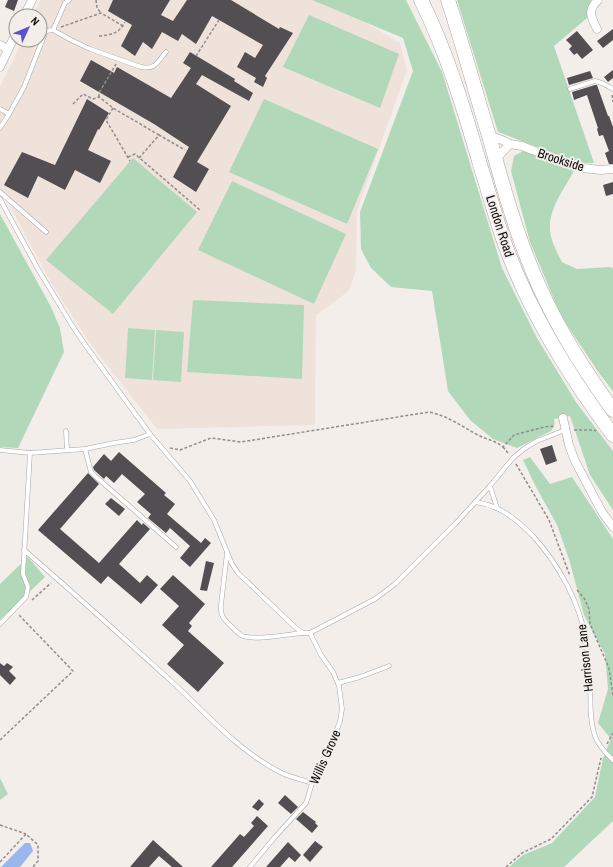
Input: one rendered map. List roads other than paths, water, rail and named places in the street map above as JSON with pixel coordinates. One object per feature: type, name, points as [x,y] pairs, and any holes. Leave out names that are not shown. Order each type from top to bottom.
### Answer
[{"type":"highway","name":"London Road","points":[[421,0],[431,20],[451,71],[474,142],[496,218],[509,255],[525,293],[545,331],[591,406],[613,436]]},
{"type":"highway","name":"London Road","points":[[448,0],[514,223],[525,253],[558,326],[582,365],[613,410]]},
{"type":"street","points":[[597,29],[591,19],[591,11],[592,5],[598,0]]},
{"type":"street","points":[[0,46],[8,49],[0,67]]},
{"type":"street","name":"Brookside","points":[[488,135],[510,144],[522,146],[583,168],[600,170],[613,169]]},
{"type":"street","points":[[495,160],[510,144]]},
{"type":"street","points":[[564,424],[575,461],[602,512],[613,527]]},
{"type":"lane","points":[[53,30],[65,3],[69,0]]},
{"type":"lane","points":[[48,31],[53,30],[90,49],[141,67],[147,68],[154,66],[166,52]]},
{"type":"lane","points":[[0,128],[24,87],[39,48]]},
{"type":"lane","points":[[570,89],[595,81],[602,83],[613,91]]},
{"type":"lane","points":[[0,109],[9,114]]},
{"type":"lane","points":[[0,192],[46,232]]},
{"type":"lane","points":[[0,199],[38,269],[73,327],[150,434],[190,481],[214,520],[227,553],[238,573],[296,628],[303,632]]},
{"type":"lane","points":[[227,553],[220,605],[220,613],[225,621],[241,636],[248,638],[303,632],[310,633],[375,599],[390,588],[426,554],[490,486],[513,458],[525,448],[564,424]]},
{"type":"lane","points":[[66,431],[67,450]]},
{"type":"lane","points":[[0,450],[30,453],[85,449],[134,440],[150,434]]},
{"type":"lane","points":[[85,449],[91,472],[176,547]]},
{"type":"lane","points":[[0,624],[26,597],[28,588],[23,574],[30,453]]},
{"type":"lane","points":[[490,486],[497,508]]},
{"type":"lane","name":"Harrison Lane","points":[[475,502],[497,508],[525,528],[546,552],[567,585],[581,619],[586,641],[590,685],[590,710],[595,737],[603,750],[613,760]]},
{"type":"lane","points":[[24,550],[173,682],[212,721],[257,760],[279,772],[312,783]]},
{"type":"lane","name":"Willis Grove","points":[[250,867],[306,803],[314,777],[334,740],[340,721],[342,709],[338,683],[310,633]]},
{"type":"lane","points":[[338,683],[360,677],[389,666]]},
{"type":"water","points":[[25,843],[30,843],[33,851],[20,867],[1,867]]}]
